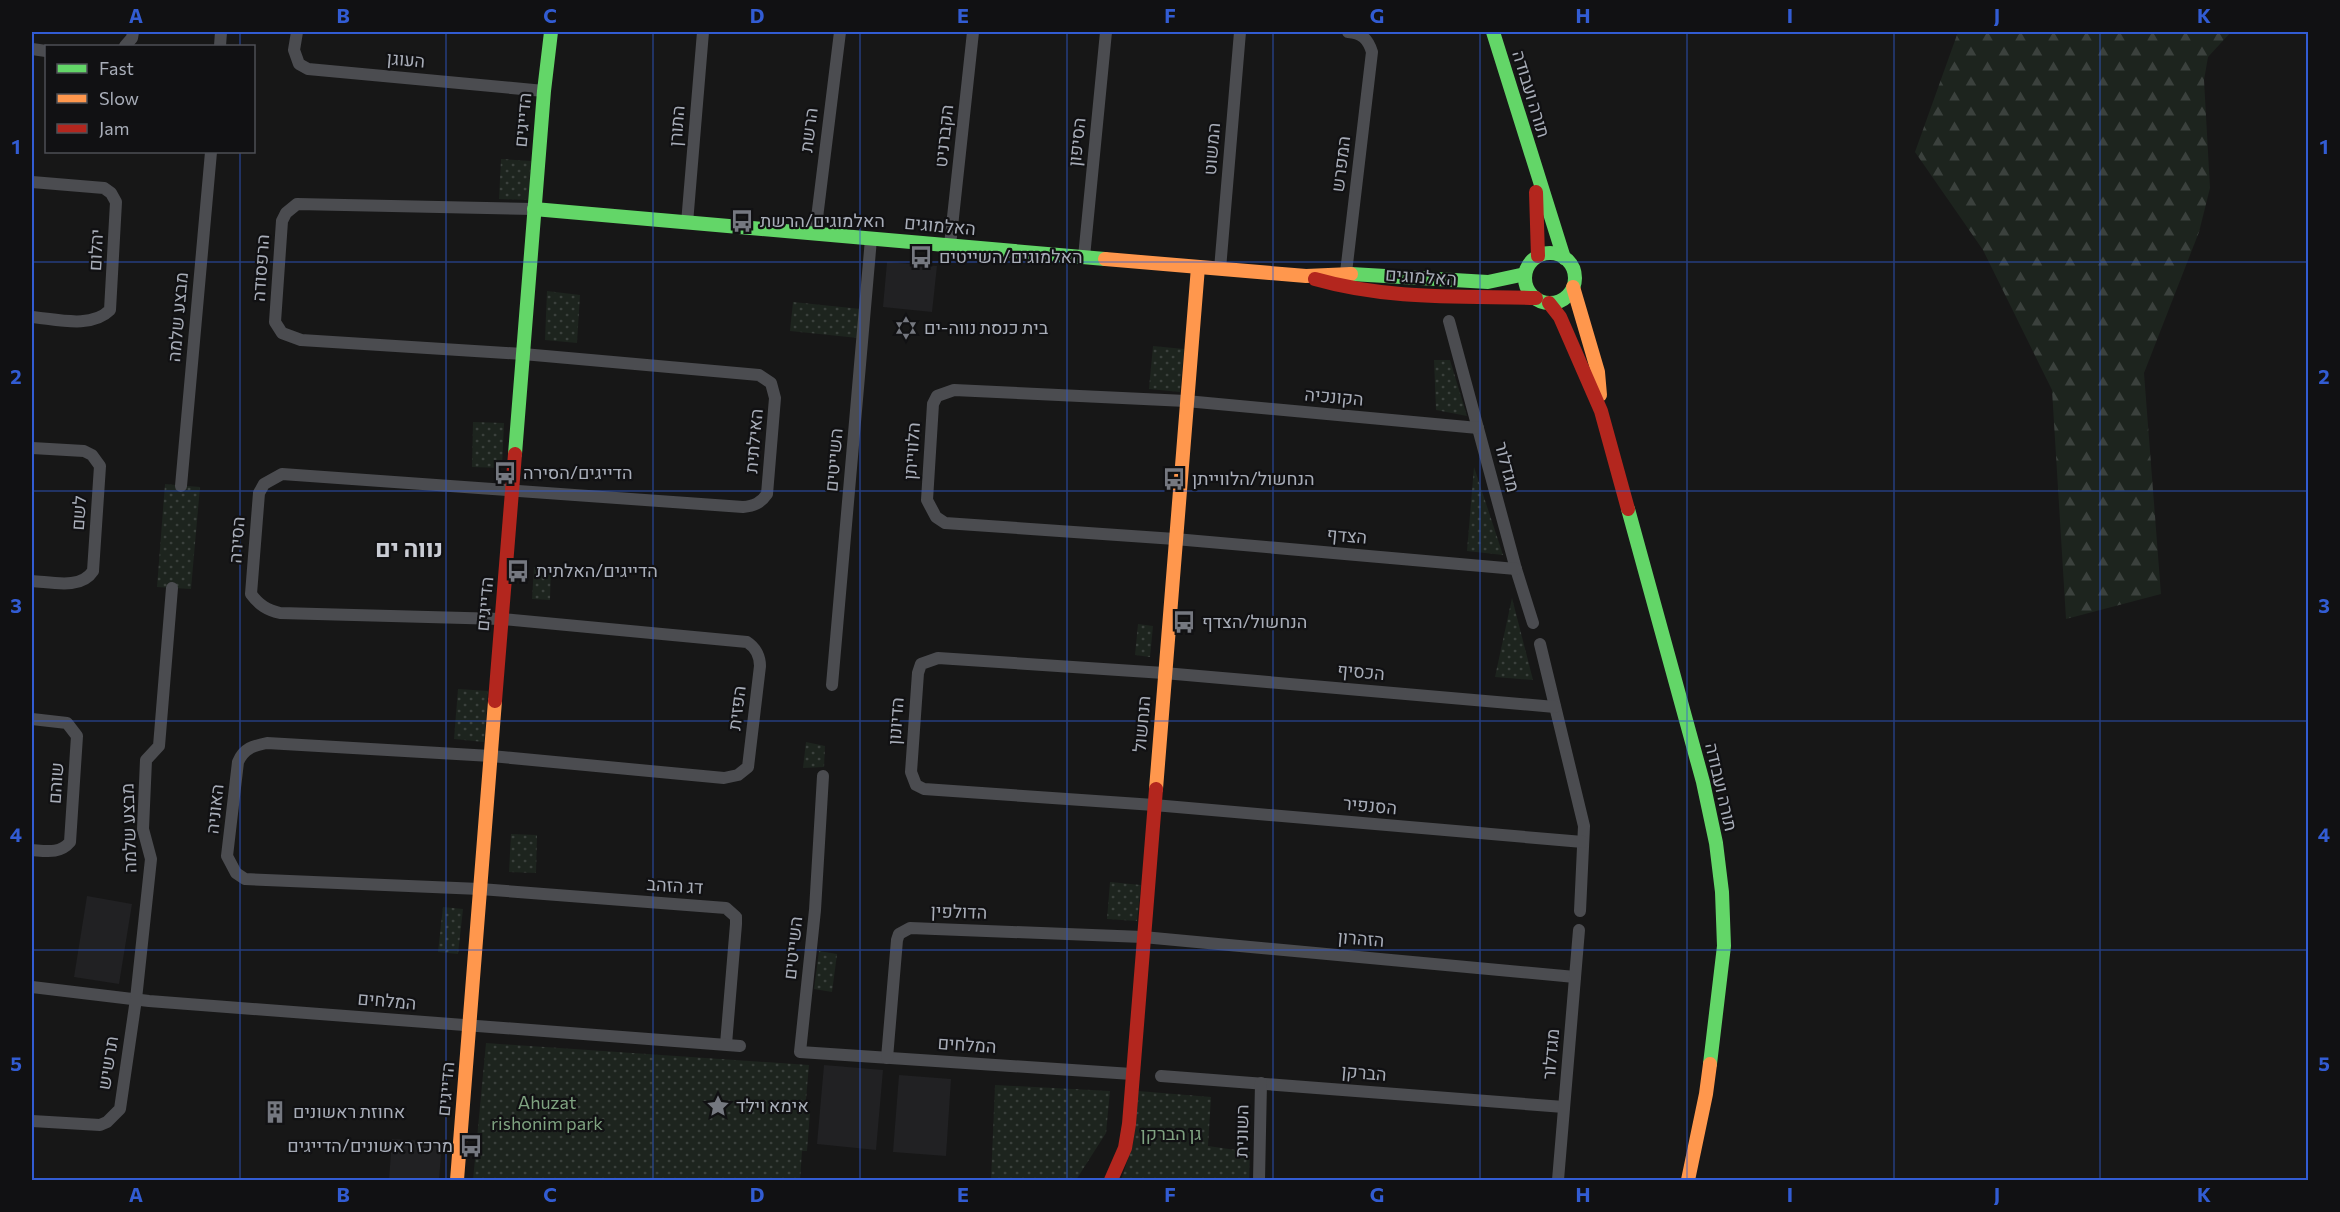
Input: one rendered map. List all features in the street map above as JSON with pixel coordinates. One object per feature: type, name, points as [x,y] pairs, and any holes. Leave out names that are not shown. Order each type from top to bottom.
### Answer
[{"type":"street","points":[[126,45],[132,38],[133,32]]},
{"type":"street","name":"העוגן","points":[[297,32],[294,50],[299,64],[308,69],[544,91]]},
{"type":"street","name":"הדייגים","points":[[456,1180],[534,209],[551,32]]},
{"type":"street","name":"התורן","points":[[687,223],[703,32]]},
{"type":"street","name":"הרשת","points":[[815,234],[840,32]]},
{"type":"street","name":"הקברניט","points":[[950,245],[973,32]]},
{"type":"street","name":"הסיפון","points":[[1084,257],[1106,32]]},
{"type":"street","name":"המשוט","points":[[1220,269],[1240,32]]},
{"type":"street","name":"המפרש","points":[[1343,288],[1372,52],[1364,37],[1357,32],[1348,32]]},
{"type":"street","name":"תורה ועבודה","points":[[1493,32],[1564,258]]},
{"type":"street","name":"מבצע שלמה","points":[[181,486],[211,153]]},
{"type":"street","name":"תורה ועבודה","points":[[1535,167],[1538,256]]},
{"type":"street","name":"יהלום","points":[[32,182],[104,188],[111,193],[116,202],[110,310],[104,316],[87,321],[32,317]]},
{"type":"street","name":"הרפסודה","points":[[523,354],[301,340],[290,338],[282,333],[274,322],[282,221],[286,213],[297,204],[534,209]]},
{"type":"street","name":"האלמוגים","points":[[534,209],[1306,276],[1346,274],[1488,282],[1525,274]]},
{"type":"street","name":"השייטים","points":[[832,685],[872,238]]},
{"type":"street","points":[[1552,253],[1564,258],[1574,271],[1573,287],[1563,299],[1542,301],[1527,288],[1525,274],[1528,266],[1538,256],[1552,253]]},
{"type":"street","name":"הנחשול","points":[[1112,1180],[1125,1148],[1129,1124],[1198,267]]},
{"type":"street","name":"האלמוגים","points":[[1306,276],[1343,288],[1443,298],[1542,301]]},
{"type":"street","name":"תורה ועבודה","points":[[1573,287],[1598,372],[1601,411]]},
{"type":"street","name":"תורה ועבודה","points":[[1542,301],[1560,317],[1601,411],[1703,782],[1716,843],[1724,946],[1706,1095],[1688,1180]]},
{"type":"street","name":"מגדלור","points":[[1449,321],[1533,623]]},
{"type":"street","name":"האילתית","points":[[512,489],[743,507],[758,504],[767,494],[776,398],[771,383],[767,378],[759,375],[523,354]]},
{"type":"street","name":"הלווייתן","points":[[1175,539],[945,523],[936,517],[927,500],[933,404],[937,396],[954,390],[1186,401]]},
{"type":"street","name":"הקונכיה","points":[[1186,401],[1478,428]]},
{"type":"street","name":"לשם","points":[[32,448],[84,451],[92,455],[100,466],[93,571],[89,577],[79,583],[32,581]]},
{"type":"street","name":"הסירה","points":[[502,619],[280,613],[269,611],[251,594],[259,493],[264,484],[282,474],[512,489]]},
{"type":"street","name":"הצדף","points":[[1175,539],[1516,568]]},
{"type":"street","name":"מבצע שלמה","points":[[136,999],[151,859],[143,829],[146,760],[159,746],[172,588]]},
{"type":"street","name":"הפזית","points":[[491,756],[732,778],[748,767],[760,666],[760,659],[752,645],[747,642],[502,619]]},
{"type":"street","points":[[1540,644],[1584,826],[1580,911]]},
{"type":"street","name":"הדיונון","points":[[1154,805],[924,789],[916,786],[910,772],[918,672],[921,664],[938,658],[1164,673]]},
{"type":"street","name":"הכסיף","points":[[1164,673],[1555,707]]},
{"type":"street","name":"שוהם","points":[[32,719],[67,723],[77,736],[70,842],[66,847],[54,852],[32,850]]},
{"type":"street","name":"האוניה","points":[[480,889],[245,879],[236,873],[227,856],[238,762],[242,752],[252,746],[267,743],[491,756]]},
{"type":"street","name":"השייטים","points":[[800,1052],[815,909],[823,776]]},
{"type":"street","name":"הסנפיר","points":[[1154,805],[1583,842]]},
{"type":"street","name":"דג הזהב","points":[[480,889],[726,908],[736,917],[736,924],[726,1044]]},
{"type":"street","name":"הדולפין","points":[[887,1058],[897,940],[904,930],[1143,937]]},
{"type":"street","name":"מגדלור","points":[[1558,1180],[1579,930]]},
{"type":"street","name":"הזהרון","points":[[1143,937],[1575,976]]},
{"type":"street","name":"המלחים","points":[[32,987],[203,1005],[740,1046]]},
{"type":"street","name":"תרשיש","points":[[32,1121],[100,1125],[115,1116],[120,1109],[136,999]]},
{"type":"street","name":"המלחים","points":[[800,1052],[1132,1074]]},
{"type":"street","name":"הברקן","points":[[1161,1076],[1564,1107]]},
{"type":"street","name":"השונית","points":[[1259,1180],[1261,1083]]},
{"type":"shaded area","points":[[887,262],[937,266],[932,312],[883,307]]},
{"type":"shaded area","points":[[87,896],[132,904],[119,984],[74,977]]},
{"type":"shaded area","points":[[824,1065],[883,1070],[876,1150],[817,1144]]},
{"type":"shaded area","points":[[899,1075],[951,1079],[946,1156],[893,1152]]},
{"type":"shaded area","points":[[392,1139],[442,1142],[439,1180],[389,1180]]},
{"type":"green space","points":[[1958,32],[2231,32],[2208,57],[2204,80],[2210,188],[2199,232],[2144,373],[2161,594],[2066,619],[2052,390],[1983,250],[1915,152]]},
{"type":"green space","points":[[501,159],[531,161],[528,200],[499,199]]},
{"type":"green space","points":[[547,291],[580,295],[577,343],[545,340]]},
{"type":"green space","points":[[793,302],[861,309],[858,338],[790,331]]},
{"type":"green space","points":[[1153,346],[1184,349],[1180,392],[1149,389]]},
{"type":"green space","points":[[1434,360],[1450,360],[1467,416],[1436,410]]},
{"type":"green space","points":[[473,422],[504,423],[502,468],[472,467]]},
{"type":"green space","points":[[1474,467],[1503,555],[1467,551]]},
{"type":"green space","points":[[165,484],[200,487],[191,589],[157,587]]},
{"type":"green space","points":[[534,567],[551,567],[550,600],[532,599]]},
{"type":"green space","points":[[1512,598],[1533,680],[1495,677]]},
{"type":"green space","points":[[1138,624],[1153,626],[1150,657],[1135,655]]},
{"type":"green space","points":[[458,689],[488,691],[484,742],[454,739]]},
{"type":"green space","points":[[806,742],[825,746],[824,767],[803,768]]},
{"type":"green space","points":[[511,834],[537,835],[536,873],[509,872]]},
{"type":"green space","points":[[1110,882],[1141,885],[1137,921],[1107,919]]},
{"type":"green space","points":[[443,907],[463,909],[458,954],[438,952]]},
{"type":"green space","points":[[819,951],[837,954],[832,992],[814,989]]},
{"type":"green space","name":"Ahuzat rishonim park","points":[[486,1043],[809,1065],[805,1111],[810,1112],[807,1151],[802,1151],[800,1180],[473,1180]]},
{"type":"green space","points":[[995,1085],[1110,1091],[1106,1133],[1076,1180],[991,1180]]},
{"type":"green space","name":"גן הברקן","points":[[1138,1091],[1211,1097],[1208,1146],[1250,1152],[1249,1180],[1121,1180],[1133,1144]]},
{"type":"traffic: fast","points":[[515,454],[544,91],[551,32]]},
{"type":"traffic: fast","points":[[1493,32],[1564,258]]},
{"type":"traffic: fast","points":[[534,209],[1105,259]]},
{"type":"traffic: fast","points":[[1550,253],[1564,257],[1571,264],[1575,278],[1571,292],[1564,299],[1550,303],[1536,299],[1529,292],[1525,278],[1529,264],[1536,257],[1550,253]]},
{"type":"traffic: fast","points":[[1351,274],[1488,282],[1525,274]]},
{"type":"traffic: fast","points":[[1628,509],[1703,782],[1716,843],[1722,892],[1724,946],[1710,1064]]},
{"type":"traffic: slow","points":[[1105,259],[1306,276],[1351,274]]},
{"type":"traffic: slow","points":[[1156,789],[1198,267]]},
{"type":"traffic: slow","points":[[1573,287],[1598,372],[1600,395]]},
{"type":"traffic: slow","points":[[457,1180],[495,701]]},
{"type":"traffic: slow","points":[[1688,1180],[1710,1064]]},
{"type":"traffic: jam","points":[[1536,192],[1538,256]]},
{"type":"traffic: jam","points":[[1315,279],[1342,286],[1397,294],[1536,298]]},
{"type":"traffic: jam","points":[[1549,303],[1560,317],[1601,411],[1628,509]]},
{"type":"traffic: jam","points":[[495,701],[515,454]]},
{"type":"traffic: jam","points":[[1111,1180],[1125,1148],[1129,1124],[1156,789]]},
{"type":"place","name":"האלמוגים/הרשת","points":[[742,221]]},
{"type":"place","name":"האלמוגים/השייטים","points":[[921,257]]},
{"type":"place","name":"בית כנסת נווה-ים","points":[[906,328]]},
{"type":"place","name":"הדייגים/הסירה","points":[[505,473]]},
{"type":"place","name":"הנחשול/הלווייתן","points":[[1174,479]]},
{"type":"place","name":"הדייגים/האלתית","points":[[518,571]]},
{"type":"place","name":"הנחשול/הצדף","points":[[1184,622]]},
{"type":"place","name":"אימא וילד","points":[[718,1106]]},
{"type":"place","name":"אחוזת ראשונים","points":[[275,1112]]},
{"type":"place","name":"מרכז ראשונים/הדייגים","points":[[471,1146]]},
{"type":"district","name":"נווה ים","points":[[409,549]]}]
